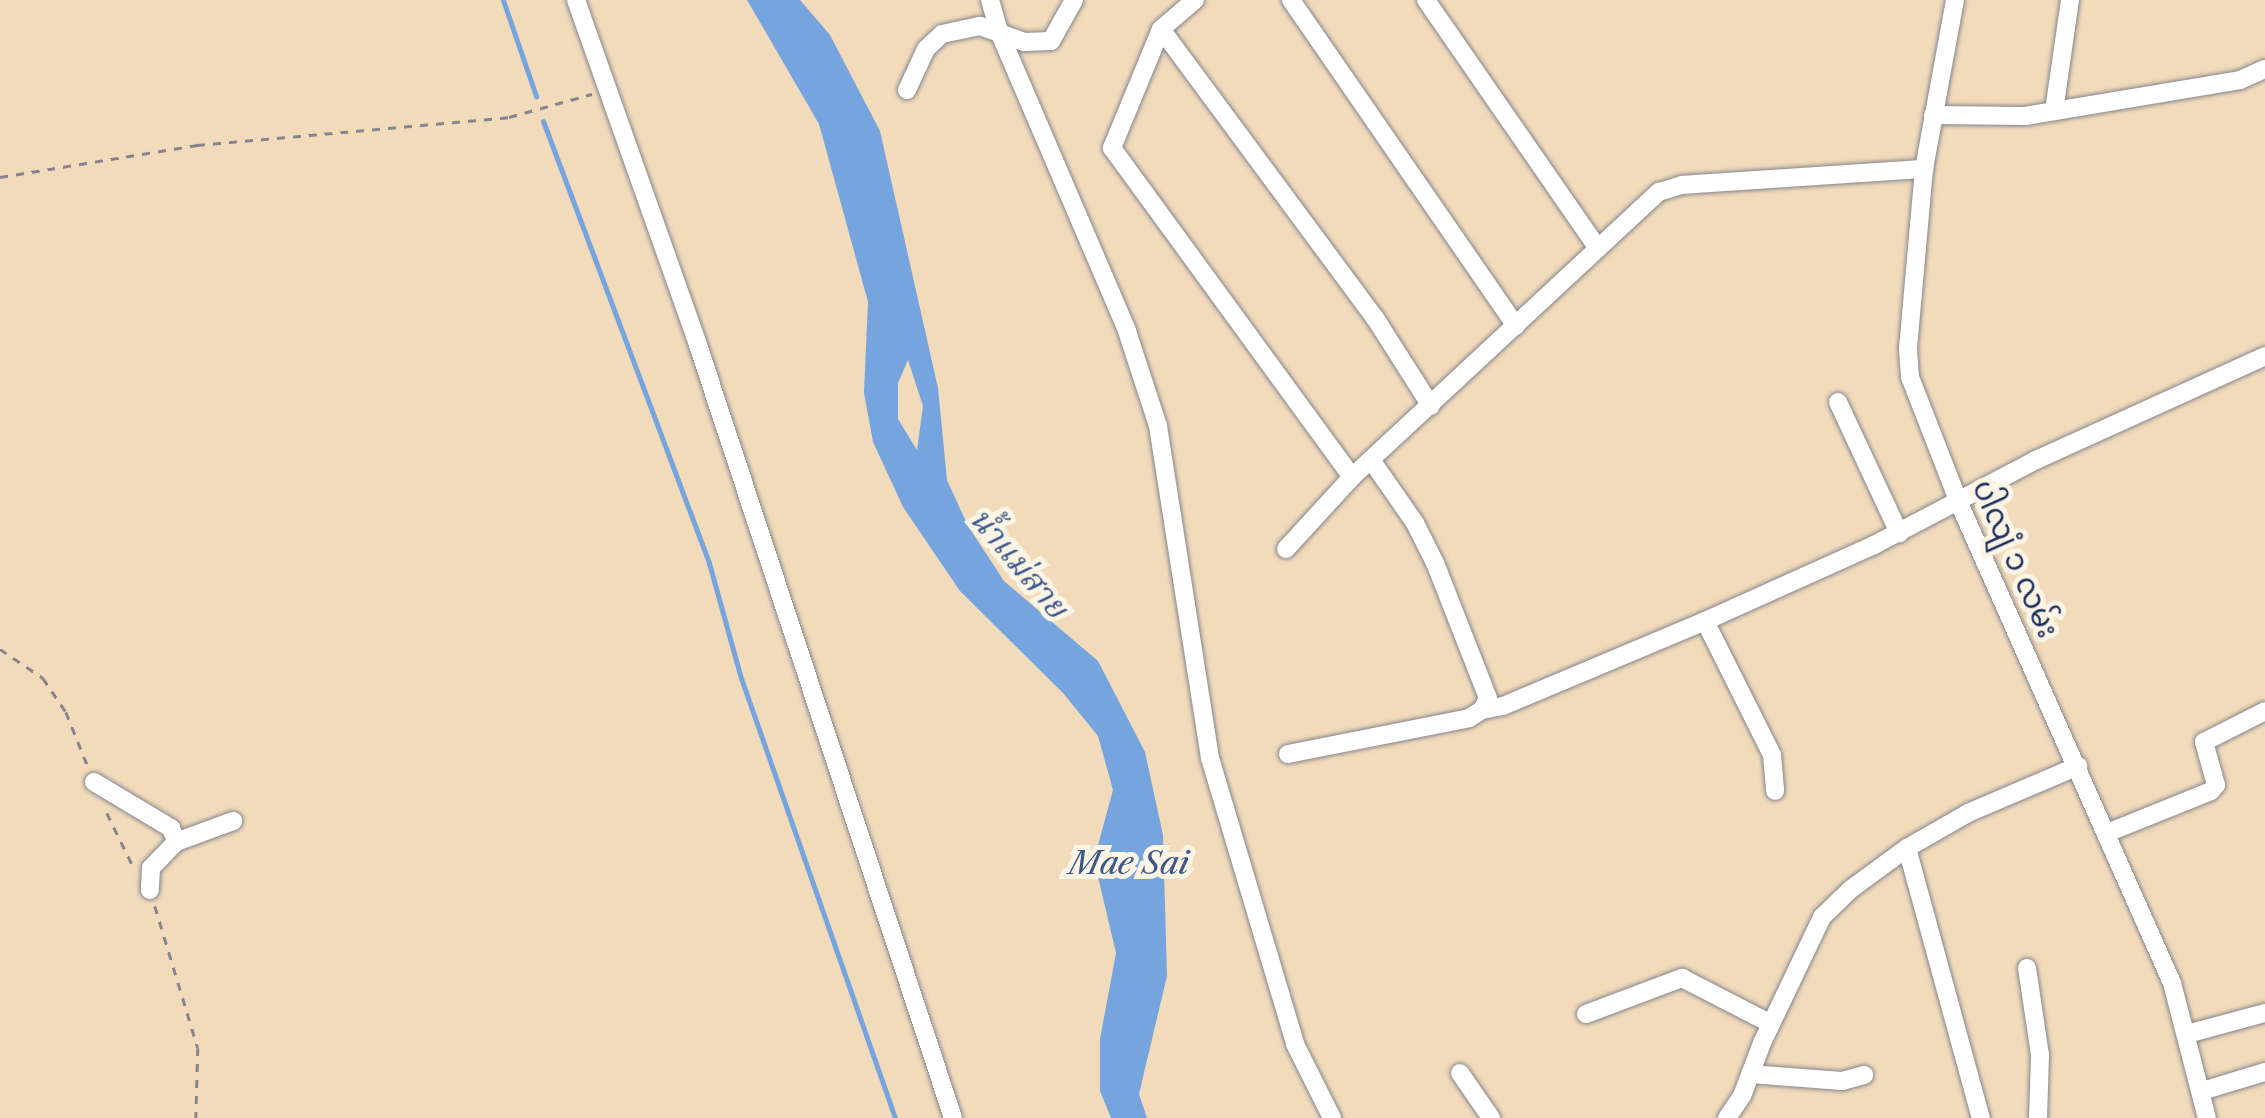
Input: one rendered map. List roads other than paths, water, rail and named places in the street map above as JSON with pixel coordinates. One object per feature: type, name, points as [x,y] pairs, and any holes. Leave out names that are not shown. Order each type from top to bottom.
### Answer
[{"type":"street","points":[[576,0],[704,364],[953,1118]]},
{"type":"street","points":[[990,0],[1000,34],[1127,330],[1158,426],[1210,758],[1295,1044],[1332,1118]]},
{"type":"street","points":[[907,90],[926,49],[942,34],[980,26],[1024,42],[1052,41],[1074,0]]},
{"type":"street","points":[[1195,0],[1161,29],[1114,140],[1117,160],[1352,477]]},
{"type":"street","points":[[1292,0],[1516,326]]},
{"type":"street","points":[[1426,0],[1598,248]]},
{"type":"street","name":"ပါလျံ ၁ လမ်း","points":[[1955,0],[1924,169],[1908,348],[1910,378],[1959,502],[2172,983],[2207,1118]]},
{"type":"street","points":[[2054,111],[2070,0]]},
{"type":"street","points":[[1161,29],[1375,318],[1431,406]]},
{"type":"street","points":[[1933,115],[2025,116],[2240,80],[2265,69]]},
{"type":"street","points":[[1286,549],[1352,477],[1649,199],[1682,185],[1924,169]]},
{"type":"street","points":[[1288,754],[1469,718],[1482,710],[1503,706],[1705,621],[1899,532],[2036,460],[2265,356]]},
{"type":"street","points":[[1838,402],[1899,532]]},
{"type":"street","points":[[1370,460],[1415,523],[1435,564],[1488,698],[1482,710]]},
{"type":"street","points":[[1705,621],[1772,756],[1775,791]]},
{"type":"street","points":[[2106,833],[2211,791],[2216,785],[2204,742],[2265,711]]},
{"type":"street","points":[[1729,1118],[1822,917],[1850,889],[1907,848],[1968,813],[2078,766]]},
{"type":"street","points":[[94,782],[172,828],[176,842]]},
{"type":"street","points":[[150,890],[151,868],[176,842],[234,821]]},
{"type":"street","points":[[1907,848],[1982,1118]]},
{"type":"street","points":[[2027,968],[2040,1055],[2038,1118]]},
{"type":"street","points":[[1586,1014],[1682,978],[1771,1024]]},
{"type":"street","points":[[2186,1034],[2265,1013]]},
{"type":"street","points":[[2202,1091],[2265,1072]]},
{"type":"street","points":[[1460,1073],[1491,1118]]},
{"type":"street","points":[[1750,1074],[1842,1082],[1864,1075]]},
{"type":"water","name":"Mae Sai","points":[[747,0],[800,0],[830,35],[880,131],[938,388],[947,480],[968,526],[1004,581],[1098,661],[1145,752],[1163,835],[1167,976],[1139,1094],[1147,1118],[1111,1118],[1100,1091],[1100,1039],[1116,953],[1094,860],[1113,790],[1098,736],[1063,693],[960,591],[903,507],[873,442],[864,393],[868,302],[819,124]],"holes":[[[908,360],[923,406],[917,450],[898,419],[898,383]]]},
{"type":"waterway","points":[[503,0],[536,96]]},
{"type":"waterway","points":[[543,121],[709,563],[741,678],[895,1118]]},
{"type":"water label","name":"น้ำแม่สาย","points":[[1019,563]]}]
